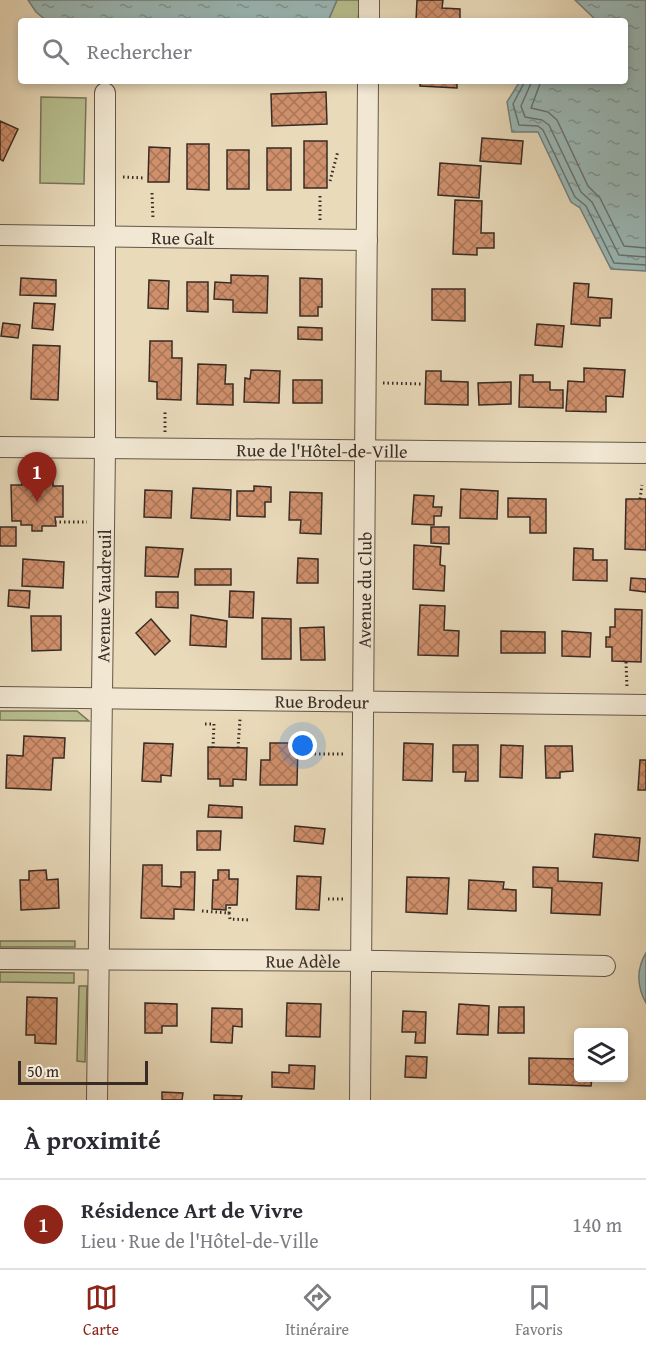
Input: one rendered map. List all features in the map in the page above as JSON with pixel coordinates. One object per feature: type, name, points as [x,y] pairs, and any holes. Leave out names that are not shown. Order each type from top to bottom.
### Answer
[{"type":"street","points":[[369,0],[369,18]]},
{"type":"street","name":"Avenue du Club","points":[[360,1100],[368,84]]},
{"type":"street","name":"Avenue Vaudreuil","points":[[97,1100],[105,448],[105,93]]},
{"type":"street","name":"Rue Galt","points":[[0,235],[367,240]]},
{"type":"street","name":"Rue de l'Hôtel-de-Ville","points":[[0,447],[646,453]]},
{"type":"street","name":"Rue Brodeur","points":[[0,697],[646,705]]},
{"type":"street","name":"Rue Adèle","points":[[0,959],[605,966]]},
{"type":"path","points":[[330,181],[338,151]]},
{"type":"path","points":[[152,194],[153,237]]},
{"type":"path","points":[[320,196],[320,239]]},
{"type":"path","points":[[366,382],[423,384]]},
{"type":"path","points":[[35,459],[35,480]]},
{"type":"path","points":[[640,499],[642,486]]},
{"type":"path","points":[[56,522],[91,522]]},
{"type":"path","points":[[626,662],[627,692]]},
{"type":"path","points":[[238,748],[238,718],[250,718]]},
{"type":"path","points":[[205,724],[214,724],[213,747]]},
{"type":"path","points":[[301,754],[351,754]]},
{"type":"path","points":[[328,899],[350,899]]},
{"type":"path","points":[[230,905],[230,919],[250,920]]},
{"type":"path","points":[[202,911],[230,913]]},
{"type":"green space","points":[[337,0],[360,0],[358,18],[329,18]]},
{"type":"green space","points":[[41,97],[86,98],[84,184],[40,183]]},
{"type":"green space","points":[[0,711],[77,711],[89,721],[0,720]]},
{"type":"green space","points":[[0,941],[75,941],[75,947],[0,947]]},
{"type":"green space","points":[[0,972],[74,973],[74,983],[0,982]]},
{"type":"green space","points":[[79,986],[87,986],[85,1062],[77,1061]]},
{"type":"water","points":[[28,0],[337,0],[329,18],[43,18]]},
{"type":"water","points":[[575,0],[646,0],[646,271],[611,269],[580,208],[571,202],[538,132],[512,132],[507,102],[518,84],[628,84],[628,18],[594,18]]},
{"type":"water","points":[[646,953],[646,1003],[641,991],[639,972]]},
{"type":"building","points":[[417,0],[443,0],[442,8],[460,9],[460,18],[416,18]]},
{"type":"building","points":[[420,84],[457,84],[457,88],[420,86]]},
{"type":"building","points":[[326,92],[327,124],[272,126],[271,94]]},
{"type":"building","points":[[0,121],[18,129],[3,161],[0,159]]},
{"type":"building","points":[[482,138],[523,141],[521,164],[480,161]]},
{"type":"building","points":[[304,141],[327,141],[327,188],[304,188]]},
{"type":"building","points":[[187,144],[209,144],[209,190],[187,189]]},
{"type":"building","points":[[149,147],[170,148],[169,182],[148,182]]},
{"type":"building","points":[[267,148],[291,148],[291,190],[267,190]]},
{"type":"building","points":[[227,150],[249,150],[249,189],[227,189]]},
{"type":"building","points":[[440,163],[481,166],[479,198],[438,195]]},
{"type":"building","points":[[455,200],[482,201],[481,233],[494,233],[494,248],[477,248],[477,255],[453,254]]},
{"type":"building","points":[[231,275],[268,276],[267,313],[233,312],[233,300],[214,299],[215,282],[231,283]]},
{"type":"building","points":[[21,278],[56,280],[56,296],[20,295]]},
{"type":"building","points":[[300,278],[322,279],[322,307],[318,307],[318,316],[300,316]]},
{"type":"building","points":[[149,280],[169,281],[168,309],[148,308]]},
{"type":"building","points":[[187,282],[208,282],[208,312],[187,311]]},
{"type":"building","points":[[574,283],[589,284],[588,297],[612,299],[611,318],[600,318],[600,326],[571,324]]},
{"type":"building","points":[[432,289],[465,289],[465,321],[432,320]]},
{"type":"building","points":[[34,303],[55,304],[53,330],[32,328]]},
{"type":"building","points":[[3,323],[20,325],[18,338],[1,336]]},
{"type":"building","points":[[537,324],[564,326],[562,347],[535,345]]},
{"type":"building","points":[[298,327],[322,328],[322,340],[298,339]]},
{"type":"building","points":[[150,341],[172,341],[172,358],[182,358],[181,400],[157,399],[157,382],[149,381]]},
{"type":"building","points":[[33,345],[60,346],[58,400],[31,399]]},
{"type":"building","points":[[198,364],[226,365],[225,384],[233,384],[233,405],[197,404]]},
{"type":"building","points":[[584,368],[625,370],[623,397],[606,396],[606,412],[566,411],[568,381],[584,382]]},
{"type":"building","points":[[251,370],[280,371],[279,403],[244,402],[245,378],[250,379]]},
{"type":"building","points":[[426,371],[441,371],[441,381],[468,382],[468,405],[425,404]]},
{"type":"building","points":[[520,375],[533,375],[533,382],[550,382],[550,390],[563,390],[563,408],[519,407]]},
{"type":"building","points":[[293,380],[322,380],[322,403],[293,403]]},
{"type":"building","points":[[511,382],[511,404],[479,405],[478,383]]},
{"type":"building","points":[[22,480],[53,480],[53,486],[63,486],[63,517],[55,517],[56,526],[42,526],[42,531],[32,531],[32,525],[21,525],[21,521],[12,521],[11,485],[22,485]]},
{"type":"building","points":[[254,486],[271,487],[271,502],[265,502],[265,517],[237,516],[237,491],[254,491]]},
{"type":"building","points":[[193,488],[231,490],[230,520],[191,518]]},
{"type":"building","points":[[461,489],[498,491],[497,519],[460,518]]},
{"type":"building","points":[[145,490],[172,491],[171,518],[144,517]]},
{"type":"building","points":[[290,492],[322,493],[321,534],[300,533],[301,520],[289,520]]},
{"type":"building","points":[[414,495],[434,496],[433,507],[442,507],[441,516],[434,516],[434,525],[412,524]]},
{"type":"building","points":[[508,498],[546,499],[546,533],[530,533],[530,517],[508,517]]},
{"type":"building","points":[[626,499],[646,499],[646,550],[625,549]]},
{"type":"building","points":[[0,527],[16,527],[16,546],[0,546]]},
{"type":"building","points":[[431,527],[449,527],[449,544],[431,543]]},
{"type":"building","points":[[414,545],[441,547],[440,565],[445,566],[444,591],[413,589]]},
{"type":"building","points":[[146,547],[183,549],[178,577],[145,576]]},
{"type":"building","points":[[574,548],[593,549],[593,560],[607,560],[607,581],[573,580]]},
{"type":"building","points":[[298,558],[318,559],[318,583],[297,583]]},
{"type":"building","points":[[23,559],[64,562],[63,588],[22,586]]},
{"type":"building","points":[[195,569],[231,569],[231,585],[195,585]]},
{"type":"building","points":[[631,578],[646,579],[646,592],[630,590]]},
{"type":"building","points":[[9,590],[30,591],[29,608],[8,606]]},
{"type":"building","points":[[230,591],[254,592],[253,618],[229,617]]},
{"type":"building","points":[[156,592],[178,592],[178,608],[156,607]]},
{"type":"building","points":[[420,605],[445,606],[444,630],[459,631],[458,656],[418,655]]},
{"type":"building","points":[[615,609],[642,610],[641,662],[612,661],[612,647],[606,647],[606,637],[610,637],[610,627],[615,627]]},
{"type":"building","points":[[191,615],[227,621],[226,647],[190,645]]},
{"type":"building","points":[[31,616],[61,616],[61,650],[32,651]]},
{"type":"building","points":[[262,618],[291,619],[291,659],[262,659]]},
{"type":"building","points":[[151,619],[170,641],[155,655],[136,633]]},
{"type":"building","points":[[324,627],[325,660],[301,660],[300,628]]},
{"type":"building","points":[[501,631],[545,632],[545,653],[501,653]]},
{"type":"building","points":[[562,631],[591,633],[590,657],[562,656]]},
{"type":"building","points":[[24,736],[65,738],[64,758],[53,758],[51,790],[6,788],[7,755],[23,756]]},
{"type":"building","points":[[144,743],[173,744],[171,776],[161,775],[161,782],[142,781]]},
{"type":"building","points":[[270,743],[298,743],[297,785],[260,785],[261,760],[270,760]]},
{"type":"building","points":[[404,743],[433,744],[432,781],[403,780]]},
{"type":"building","points":[[453,745],[478,745],[478,781],[465,781],[466,772],[453,772]]},
{"type":"building","points":[[501,745],[523,746],[522,778],[500,777]]},
{"type":"building","points":[[545,746],[572,746],[573,771],[560,772],[560,778],[546,778]]},
{"type":"building","points":[[208,747],[247,748],[246,780],[233,779],[233,786],[220,786],[220,779],[208,779]]},
{"type":"building","points":[[640,760],[646,760],[646,790],[638,790]]},
{"type":"building","points":[[209,805],[242,807],[242,818],[208,817]]},
{"type":"building","points":[[295,826],[325,829],[323,844],[294,841]]},
{"type":"building","points":[[197,831],[221,831],[220,850],[197,850]]},
{"type":"building","points":[[595,834],[640,838],[638,861],[593,857]]},
{"type":"building","points":[[143,865],[162,865],[162,886],[181,887],[181,872],[195,872],[194,910],[174,909],[174,919],[141,918]]},
{"type":"building","points":[[533,867],[558,868],[558,881],[602,883],[600,915],[551,913],[552,888],[533,887]]},
{"type":"building","points":[[46,870],[47,880],[58,879],[59,908],[21,910],[20,880],[29,880],[29,871]]},
{"type":"building","points":[[218,870],[229,870],[229,879],[238,879],[237,905],[226,905],[226,910],[212,909],[213,880],[218,880]]},
{"type":"building","points":[[297,876],[321,877],[319,910],[296,909]]},
{"type":"building","points":[[407,877],[449,878],[447,914],[406,912]]},
{"type":"building","points":[[469,880],[504,882],[503,889],[516,890],[516,911],[468,909]]},
{"type":"building","points":[[27,997],[57,998],[56,1044],[35,1043],[35,1035],[26,1035]]},
{"type":"building","points":[[145,1003],[177,1004],[177,1026],[162,1026],[162,1033],[145,1033]]},
{"type":"building","points":[[287,1003],[321,1004],[320,1037],[286,1036]]},
{"type":"building","points":[[459,1004],[489,1006],[488,1035],[457,1034]]},
{"type":"building","points":[[499,1007],[524,1007],[524,1033],[498,1033]]},
{"type":"building","points":[[212,1008],[242,1009],[242,1027],[233,1026],[232,1043],[211,1042]]},
{"type":"building","points":[[403,1011],[426,1012],[425,1043],[415,1043],[416,1032],[402,1032]]},
{"type":"building","points":[[406,1056],[427,1057],[426,1078],[405,1077]]},
{"type":"building","points":[[529,1058],[574,1059],[574,1082],[592,1082],[591,1086],[529,1084]]},
{"type":"building","points":[[289,1065],[315,1066],[314,1089],[272,1087],[272,1072],[289,1073]]},
{"type":"building","points":[[162,1092],[183,1093],[182,1100],[162,1100]]},
{"type":"building","points":[[214,1095],[242,1096],[241,1100],[214,1100]]},
{"type":"place","name":"Résidence Art de Vivre","points":[[37,502]]}]
